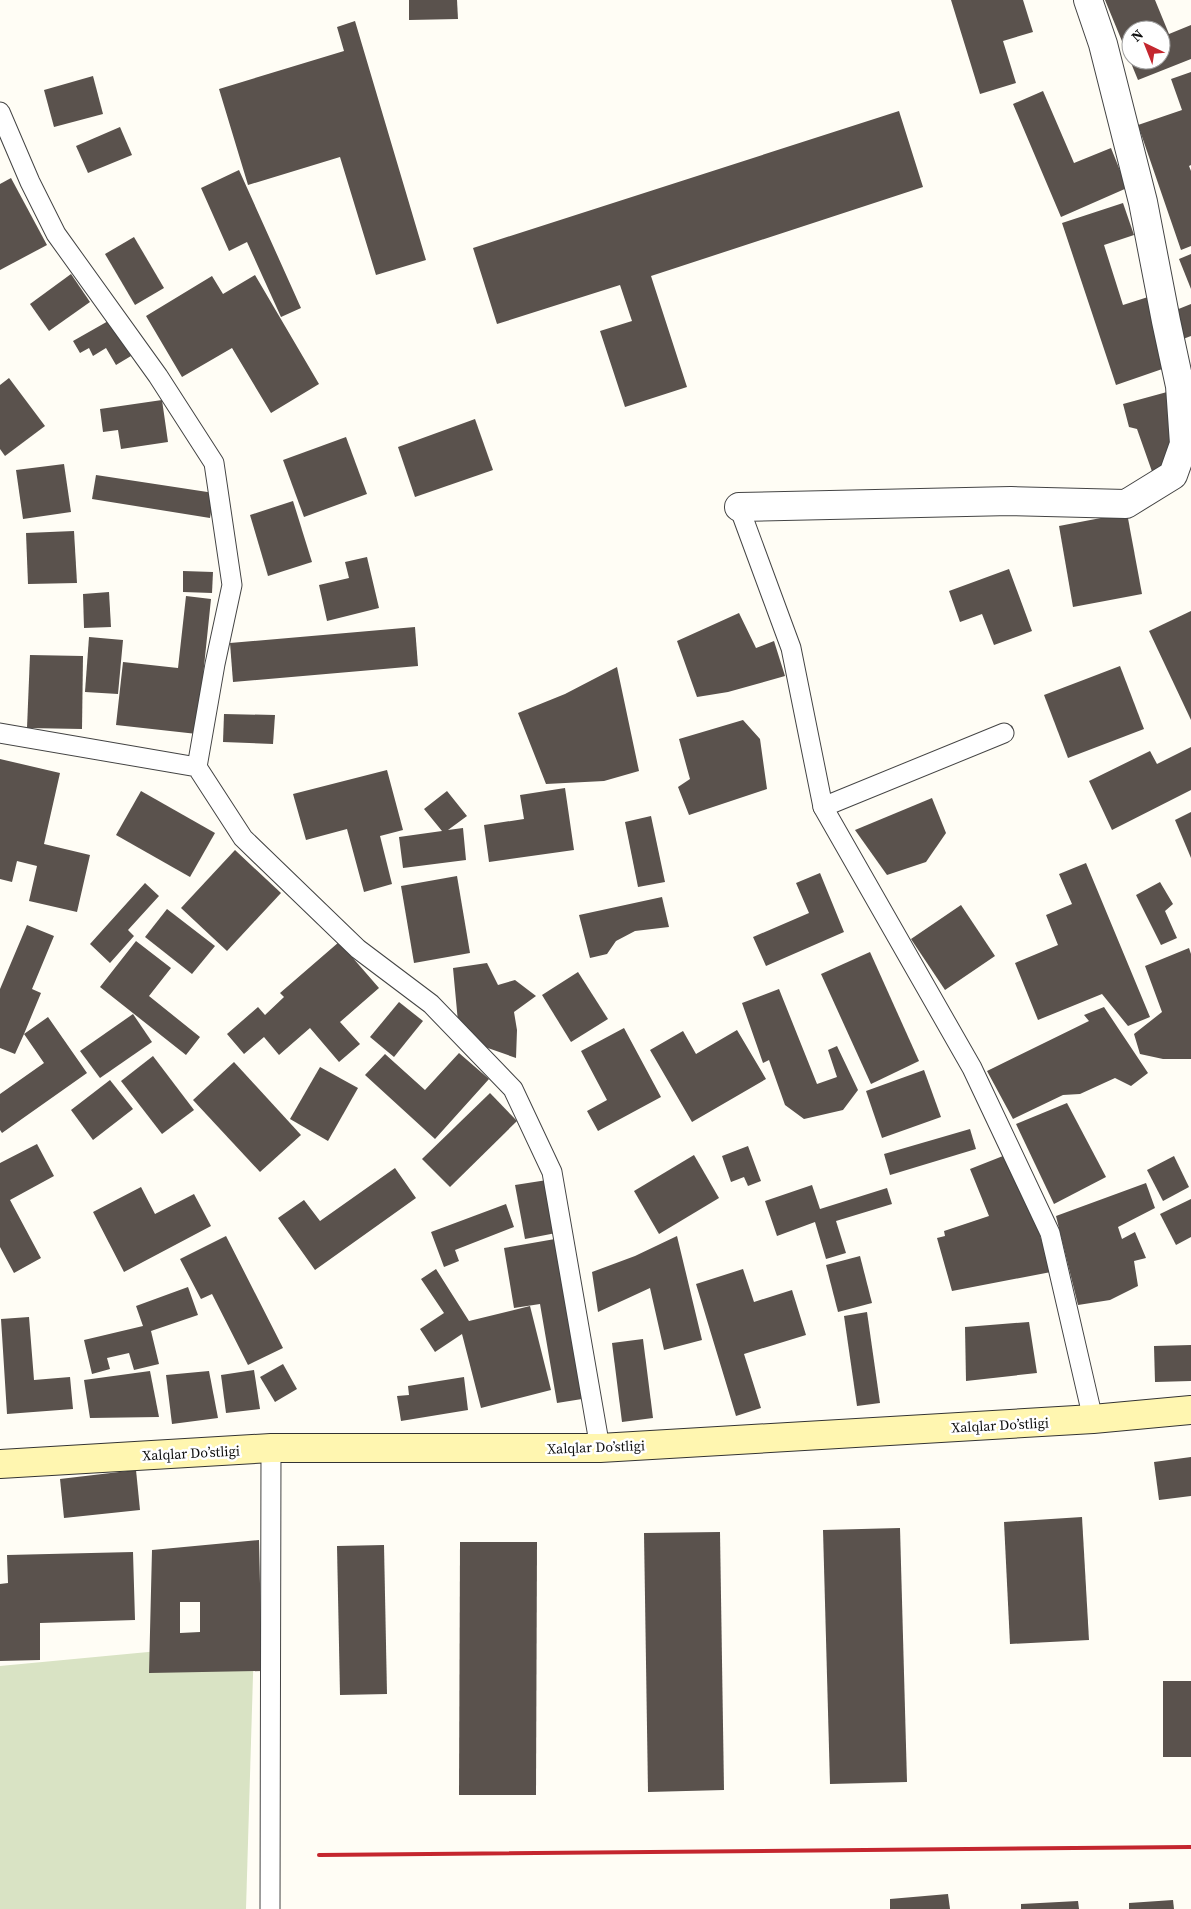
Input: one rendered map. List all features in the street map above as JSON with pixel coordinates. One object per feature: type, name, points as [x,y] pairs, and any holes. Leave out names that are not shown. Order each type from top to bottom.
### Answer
[{"type":"main road","name":"Xalqlar Do’stligi","points":[[0,1464],[271,1448],[600,1448],[1093,1419],[1191,1410]]},
{"type":"street","points":[[739,507],[1011,501],[1126,504],[1173,475],[1184,444],[1180,386],[1143,202],[1103,44],[1088,0]]},
{"type":"lane","points":[[0,112],[30,182],[56,234],[158,376],[214,464],[232,585],[215,664],[197,767],[243,838],[358,949],[431,1004],[513,1089],[552,1172],[600,1448]]},
{"type":"lane","points":[[739,507],[791,648],[823,808],[972,1068],[1050,1233],[1093,1419]]},
{"type":"lane","points":[[823,808],[1004,732]]},
{"type":"lane","points":[[0,733],[197,767]]},
{"type":"lane","points":[[270,1909],[271,1448]]},
{"type":"green space","points":[[254,1642],[246,1909],[0,1909],[0,1666]]},
{"type":"building","points":[[409,0],[457,0],[458,19],[409,20]]},
{"type":"building","points":[[951,0],[1023,0],[1033,32],[1003,41],[1016,83],[980,94]]},
{"type":"building","points":[[1105,0],[1155,0],[1163,20],[1121,20],[1121,39]]},
{"type":"building","points":[[355,21],[426,260],[376,275],[340,157],[248,185],[219,89],[344,51],[337,27]]},
{"type":"building","points":[[1191,25],[1191,59],[1171,67],[1171,33]]},
{"type":"building","points":[[1134,70],[1163,70],[1138,80]]},
{"type":"building","points":[[1191,72],[1191,165],[1189,166],[1191,171],[1191,246],[1181,250],[1138,125],[1182,110],[1171,79]]},
{"type":"building","points":[[93,76],[103,114],[54,127],[44,90]]},
{"type":"building","points":[[1043,91],[1074,163],[1111,148],[1127,188],[1061,217],[1013,104]]},
{"type":"building","points":[[899,111],[923,187],[651,276],[687,387],[625,407],[600,331],[632,321],[620,285],[497,324],[473,248]]},
{"type":"building","points":[[120,127],[132,155],[88,173],[76,146]]},
{"type":"building","points":[[239,170],[301,308],[281,317],[247,242],[229,251],[201,188]]},
{"type":"building","points":[[11,178],[47,245],[0,270],[0,184]]},
{"type":"building","points":[[1123,203],[1134,235],[1104,245],[1123,305],[1148,297],[1171,366],[1116,385],[1062,223]]},
{"type":"building","points":[[134,237],[164,288],[135,305],[105,254]]},
{"type":"building","points":[[1191,254],[1191,289],[1179,259]]},
{"type":"building","points":[[71,274],[90,302],[49,331],[30,304]]},
{"type":"building","points":[[255,275],[319,384],[271,413],[232,348],[182,377],[146,316],[212,276],[223,294]]},
{"type":"building","points":[[1191,304],[1191,336],[1183,339],[1171,312]]},
{"type":"building","points":[[110,320],[131,356],[116,365],[106,348],[93,356],[89,348],[80,353],[73,341]]},
{"type":"building","points":[[9,378],[45,426],[5,456],[0,449],[0,385]]},
{"type":"building","points":[[1167,392],[1178,449],[1155,480],[1137,429],[1129,427],[1123,404]]},
{"type":"building","points":[[162,400],[168,442],[121,449],[118,430],[103,432],[100,409]]},
{"type":"building","points":[[475,419],[493,470],[415,497],[398,447]]},
{"type":"building","points":[[346,437],[367,494],[304,517],[283,460]]},
{"type":"building","points":[[64,464],[71,512],[23,519],[16,470]]},
{"type":"building","points":[[96,475],[214,493],[210,518],[92,499]]},
{"type":"building","points":[[293,501],[312,562],[268,576],[250,515]]},
{"type":"building","points":[[1127,513],[1142,594],[1073,607],[1059,526]]},
{"type":"building","points":[[74,531],[77,583],[28,584],[26,533]]},
{"type":"building","points":[[367,557],[379,608],[327,621],[319,585],[349,578],[345,562]]},
{"type":"building","points":[[1009,569],[1032,631],[994,645],[982,614],[960,622],[949,591]]},
{"type":"building","points":[[183,571],[213,572],[212,593],[183,592]]},
{"type":"building","points":[[109,592],[111,627],[84,628],[83,594]]},
{"type":"building","points":[[186,596],[211,599],[197,734],[116,725],[123,662],[178,668]]},
{"type":"building","points":[[1191,611],[1191,720],[1149,631]]},
{"type":"building","points":[[739,613],[756,648],[774,641],[785,676],[728,692],[697,697],[677,641]]},
{"type":"building","points":[[415,627],[418,666],[233,682],[230,643]]},
{"type":"building","points":[[89,637],[123,640],[118,694],[85,692]]},
{"type":"building","points":[[30,655],[83,656],[82,729],[27,728]]},
{"type":"building","points":[[1120,666],[1144,729],[1068,758],[1044,695]]},
{"type":"building","points":[[617,667],[639,771],[604,781],[546,784],[518,713],[565,694]]},
{"type":"building","points":[[224,714],[275,715],[273,744],[223,742]]},
{"type":"building","points":[[743,720],[760,739],[767,789],[689,815],[678,787],[690,779],[679,739]]},
{"type":"building","points":[[1191,747],[1191,790],[1112,830],[1089,781],[1150,751],[1157,764]]},
{"type":"building","points":[[0,759],[60,773],[44,844],[90,855],[77,912],[29,901],[37,866],[17,861],[12,882],[0,879]]},
{"type":"building","points":[[387,770],[403,830],[380,836],[392,884],[364,892],[347,829],[306,840],[293,794]]},
{"type":"building","points":[[565,788],[574,850],[489,862],[484,825],[524,819],[520,795]]},
{"type":"building","points":[[141,791],[215,833],[190,877],[116,835]]},
{"type":"building","points":[[447,791],[467,816],[448,830],[463,828],[466,860],[403,868],[399,837],[442,831],[424,809]]},
{"type":"building","points":[[932,798],[946,833],[926,862],[887,875],[855,830]]},
{"type":"building","points":[[1191,812],[1191,858],[1175,820]]},
{"type":"building","points":[[651,816],[665,882],[638,887],[625,822]]},
{"type":"building","points":[[235,850],[281,893],[227,951],[181,908]]},
{"type":"building","points":[[1086,863],[1150,1017],[1128,1026],[1102,994],[1038,1020],[1015,963],[1058,945],[1046,915],[1072,904],[1059,874]]},
{"type":"building","points":[[820,873],[844,932],[766,966],[753,937],[809,913],[796,883]]},
{"type":"building","points":[[457,876],[470,953],[414,963],[401,886]]},
{"type":"building","points":[[1160,882],[1173,904],[1165,911],[1177,938],[1161,945],[1136,895]]},
{"type":"building","points":[[145,883],[159,896],[128,930],[134,936],[110,963],[90,944]]},
{"type":"building","points":[[662,897],[669,927],[635,931],[616,941],[607,954],[590,958],[579,915]]},
{"type":"building","points":[[961,905],[995,956],[945,990],[911,939]]},
{"type":"building","points":[[167,909],[215,946],[192,974],[145,937]]},
{"type":"building","points":[[27,925],[54,936],[32,989],[41,993],[15,1054],[0,1048],[0,989]]},
{"type":"building","points":[[136,941],[171,968],[149,996],[200,1037],[186,1055],[100,987]]},
{"type":"building","points":[[339,942],[379,988],[340,1022],[360,1044],[339,1062],[310,1028],[279,1055],[264,1037],[244,1054],[227,1034],[258,1007],[265,1015],[284,997],[280,993]]},
{"type":"building","points":[[1189,948],[1191,954],[1191,1059],[1163,1059],[1140,1054],[1134,1034],[1162,1012],[1145,966]]},
{"type":"building","points":[[870,952],[919,1061],[871,1084],[821,974]]},
{"type":"building","points":[[487,963],[498,985],[515,980],[536,996],[514,1012],[517,1030],[516,1058],[485,1047],[458,1022],[453,968]]},
{"type":"building","points":[[578,972],[608,1019],[571,1042],[542,995]]},
{"type":"building","points":[[779,989],[817,1084],[837,1077],[828,1050],[837,1046],[858,1090],[843,1110],[804,1119],[785,1105],[769,1060],[763,1063],[742,1003]]},
{"type":"building","points":[[399,1002],[423,1021],[394,1057],[370,1037]]},
{"type":"building","points":[[1104,1007],[1148,1073],[1131,1086],[1115,1078],[1080,1094],[1063,1095],[1013,1119],[987,1071],[1089,1021],[1084,1015]]},
{"type":"building","points":[[133,1014],[152,1042],[100,1078],[80,1051]]},
{"type":"building","points":[[48,1017],[87,1073],[2,1133],[0,1130],[0,1094],[44,1063],[24,1034]]},
{"type":"building","points":[[624,1028],[661,1097],[598,1131],[587,1111],[607,1100],[581,1051]]},
{"type":"building","points":[[737,1030],[766,1079],[692,1122],[650,1050],[683,1031],[696,1054]]},
{"type":"building","points":[[459,1053],[489,1079],[435,1139],[365,1075],[385,1054],[425,1090]]},
{"type":"building","points":[[153,1056],[194,1110],[162,1134],[121,1081]]},
{"type":"building","points":[[234,1062],[301,1135],[260,1172],[193,1100]]},
{"type":"building","points":[[320,1067],[358,1088],[328,1141],[290,1119]]},
{"type":"building","points":[[924,1070],[941,1117],[882,1138],[866,1091]]},
{"type":"building","points":[[110,1080],[133,1109],[93,1140],[71,1110]]},
{"type":"building","points":[[490,1093],[517,1121],[450,1187],[422,1159]]},
{"type":"building","points":[[1067,1103],[1106,1177],[1054,1204],[1016,1124]]},
{"type":"building","points":[[970,1129],[976,1149],[890,1175],[884,1154]]},
{"type":"building","points":[[37,1144],[54,1176],[10,1200],[41,1258],[14,1273],[0,1247],[0,1163]]},
{"type":"building","points":[[748,1146],[761,1181],[748,1186],[744,1177],[731,1182],[722,1156]]},
{"type":"building","points":[[694,1155],[719,1198],[659,1234],[634,1191]]},
{"type":"building","points":[[1003,1156],[1035,1219],[1051,1272],[952,1291],[937,1238],[945,1236],[944,1231],[989,1216],[970,1169]]},
{"type":"building","points":[[1174,1156],[1189,1187],[1163,1201],[1147,1170]]},
{"type":"building","points":[[395,1168],[416,1198],[315,1270],[278,1218],[304,1200],[320,1221]]},
{"type":"building","points":[[547,1180],[556,1233],[525,1239],[515,1185]]},
{"type":"building","points":[[1146,1183],[1155,1208],[1118,1227],[1122,1239],[1135,1232],[1146,1258],[1134,1261],[1138,1286],[1110,1300],[1078,1305],[1056,1216]]},
{"type":"building","points":[[812,1185],[820,1209],[887,1188],[892,1204],[836,1221],[846,1253],[826,1259],[815,1222],[777,1236],[765,1201]]},
{"type":"building","points":[[141,1187],[155,1214],[194,1194],[211,1226],[124,1272],[93,1212]]},
{"type":"building","points":[[1191,1199],[1191,1237],[1176,1245],[1160,1214]]},
{"type":"building","points":[[506,1204],[514,1227],[455,1250],[459,1261],[444,1267],[431,1232]]},
{"type":"building","points":[[226,1236],[283,1348],[248,1365],[212,1294],[201,1299],[180,1259]]},
{"type":"building","points":[[677,1236],[702,1340],[664,1350],[650,1288],[598,1312],[592,1272],[635,1256]]},
{"type":"building","points":[[555,1239],[582,1399],[557,1403],[540,1304],[514,1308],[504,1248]]},
{"type":"building","points":[[860,1256],[872,1303],[838,1312],[826,1265]]},
{"type":"building","points":[[436,1269],[469,1321],[530,1306],[551,1390],[481,1408],[462,1334],[435,1352],[420,1329],[444,1313],[421,1279]]},
{"type":"building","points":[[743,1269],[754,1302],[792,1290],[806,1335],[744,1354],[761,1408],[736,1416],[696,1284]]},
{"type":"building","points":[[188,1287],[198,1315],[151,1331],[159,1364],[134,1370],[129,1353],[107,1358],[110,1369],[92,1374],[84,1340],[143,1326],[136,1306]]},
{"type":"building","points":[[867,1312],[880,1403],[857,1406],[844,1316]]},
{"type":"building","points":[[29,1317],[34,1380],[70,1377],[73,1409],[7,1414],[1,1319]]},
{"type":"building","points":[[1029,1322],[1037,1373],[966,1381],[965,1327]]},
{"type":"building","points":[[643,1339],[653,1418],[622,1422],[612,1343]]},
{"type":"building","points":[[1191,1345],[1191,1381],[1155,1382],[1154,1346]]},
{"type":"building","points":[[283,1364],[297,1389],[275,1402],[260,1377]]},
{"type":"building","points":[[254,1370],[260,1409],[226,1413],[221,1375]]},
{"type":"building","points":[[150,1371],[159,1417],[90,1418],[84,1380]]},
{"type":"building","points":[[209,1371],[218,1418],[172,1424],[166,1375]]},
{"type":"building","points":[[464,1377],[468,1410],[401,1421],[397,1396],[409,1395],[408,1386]]},
{"type":"building","points":[[1191,1457],[1191,1496],[1159,1500],[1154,1462]]},
{"type":"building","points":[[136,1470],[140,1510],[64,1518],[60,1479]]},
{"type":"building","points":[[1082,1517],[1089,1640],[1010,1644],[1004,1522]]},
{"type":"building","points":[[900,1528],[907,1782],[830,1784],[823,1530]]},
{"type":"building","points":[[720,1532],[724,1790],[648,1792],[644,1533]]},
{"type":"building","points":[[259,1540],[262,1671],[149,1673],[152,1550]],"holes":[[[180,1602],[200,1602],[200,1632],[180,1633]]]},
{"type":"building","points":[[460,1542],[537,1542],[536,1795],[459,1795]]},
{"type":"building","points":[[384,1545],[387,1694],[340,1695],[337,1546]]},
{"type":"building","points":[[133,1552],[135,1620],[40,1623],[40,1660],[0,1661],[0,1584],[8,1583],[7,1555]]},
{"type":"building","points":[[1163,1681],[1191,1681],[1191,1757],[1163,1757]]},
{"type":"building","points":[[948,1894],[950,1909],[890,1909],[890,1899]]},
{"type":"building","points":[[1173,1900],[1174,1909],[1129,1909],[1129,1903]]},
{"type":"building","points":[[1078,1901],[1079,1909],[1021,1909],[1021,1904]]},
{"type":"railway","points":[[319,1855],[1191,1847]]}]
